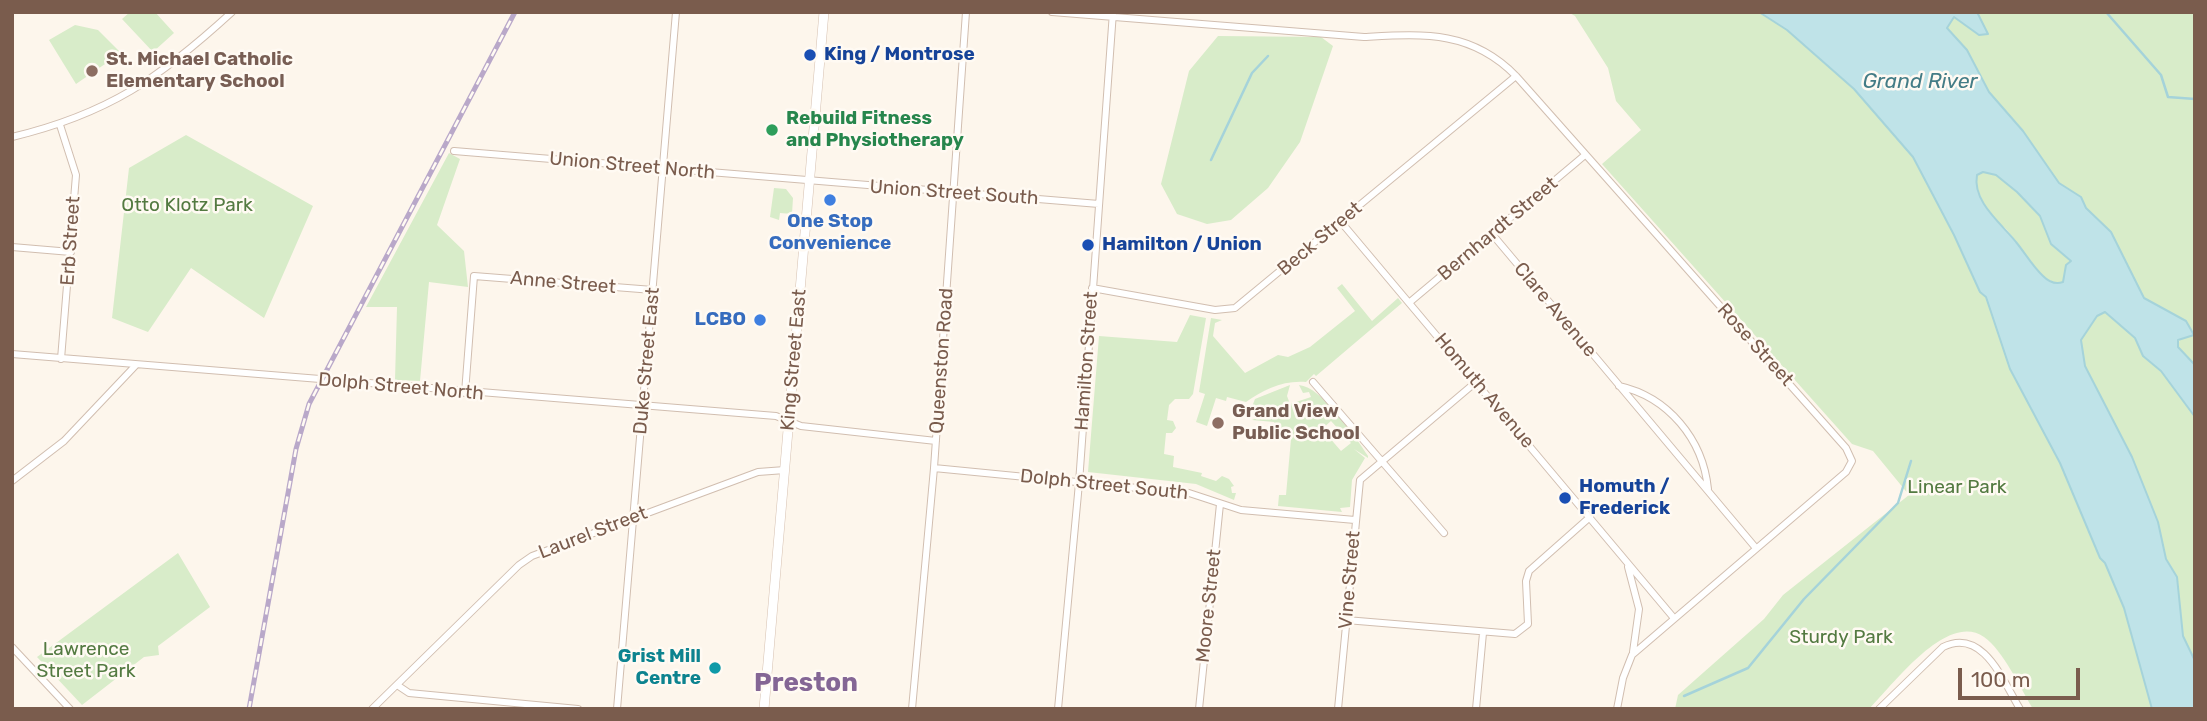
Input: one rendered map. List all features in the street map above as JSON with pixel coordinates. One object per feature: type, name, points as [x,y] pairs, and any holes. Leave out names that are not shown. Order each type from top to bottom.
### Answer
[{"type":"main road","name":"King Street East","points":[[764,709],[824,12]]},
{"type":"street","points":[[12,137],[60,125],[110,104],[150,81],[232,12]]},
{"type":"street","name":"Duke Street East","points":[[617,709],[676,12]]},
{"type":"street","name":"Queenston Road","points":[[912,709],[934,468],[967,12]]},
{"type":"street","name":"Rose Street","points":[[1052,12],[1364,37],[1416,34],[1455,39],[1478,46],[1501,61],[1516,76],[1851,455],[1850,467],[1846,472],[1673,617],[1632,655],[1623,678],[1617,709]]},
{"type":"street","name":"Hamilton Street","points":[[1058,709],[1079,483],[1113,15]]},
{"type":"street","name":"Beck Street","points":[[1092,288],[1215,310],[1235,308],[1516,76]]},
{"type":"street","name":"Erb Street","points":[[60,125],[76,175],[61,359]]},
{"type":"street","name":"Union Street North","points":[[454,151],[810,182]]},
{"type":"street","name":"Bernhardt Street","points":[[1410,302],[1585,155]]},
{"type":"street","name":"Union Street South","points":[[810,182],[1099,204]]},
{"type":"street","name":"Homuth Avenue","points":[[1341,222],[1673,617]]},
{"type":"street","name":"Clare Avenue","points":[[1492,234],[1755,547]]},
{"type":"street","points":[[12,247],[71,252]]},
{"type":"street","name":"Anne Street","points":[[465,393],[474,276],[653,290]]},
{"type":"street","name":"Dolph Street North","points":[[12,354],[465,393],[643,404],[776,416],[789,421]]},
{"type":"street","points":[[12,481],[64,441],[136,365]]},
{"type":"street","points":[[1313,382],[1444,533]]},
{"type":"street","name":"Vine Street","points":[[1338,709],[1360,480],[1476,382]]},
{"type":"street","name":"Clare Avenue","points":[[1619,386],[1638,390],[1660,403],[1681,423],[1697,447],[1706,471],[1708,491]]},
{"type":"street","points":[[789,421],[801,426],[936,441]]},
{"type":"street","name":"Dolph Street South","points":[[934,468],[1066,479],[1079,483],[1189,494],[1241,510],[1355,520]]},
{"type":"street","name":"Laurel Street","points":[[372,709],[526,560],[758,472],[785,470]]},
{"type":"street","name":"Moore Street","points":[[1199,709],[1220,504]]},
{"type":"street","points":[[1346,620],[1514,634],[1528,624],[1526,581],[1529,571],[1590,517]]},
{"type":"street","name":"Homuth Avenue","points":[[1627,562],[1639,610],[1632,655]]},
{"type":"street","points":[[1476,709],[1482,633]]},
{"type":"street","points":[[1879,709],[1943,648],[1953,642],[1977,646],[1986,655],[2020,709]]},
{"type":"street","points":[[12,647],[70,709]]},
{"type":"street","points":[[397,685],[409,693],[578,709]]},
{"type":"street","points":[[472,709],[473,700]]},
{"type":"green space","points":[[130,12],[155,12],[174,33],[153,52],[122,19]]},
{"type":"green space","points":[[1568,12],[1759,12],[1787,30],[1854,89],[1913,157],[1980,292],[1986,297],[2010,369],[2060,463],[2100,558],[2105,562],[2124,608],[2152,709],[2033,709],[1998,651],[1984,637],[1969,632],[1954,634],[1922,654],[1869,709],[1675,709],[1678,695],[1764,619],[1783,595],[1909,495],[1873,451],[1852,444],[1602,164],[1641,130],[1616,101],[1608,68],[1575,16]]},
{"type":"green space","points":[[1956,12],[2195,12],[2195,365],[2178,348],[2183,320],[2144,298],[2128,266],[2070,190],[2059,183],[2021,128],[1988,92],[1967,50],[1947,28],[1954,17],[1960,21]]},
{"type":"green space","points":[[75,25],[98,30],[121,53],[76,84],[49,40]]},
{"type":"green space","points":[[1218,36],[1321,37],[1333,46],[1300,142],[1268,188],[1231,220],[1207,224],[1177,214],[1161,184],[1189,71]]},
{"type":"green space","name":"Otto Klotz Park","points":[[186,135],[313,206],[264,318],[191,268],[148,332],[112,318],[129,168]]},
{"type":"green space","points":[[449,153],[460,159],[437,225],[464,251],[468,287],[429,282],[420,381],[395,380],[397,307],[366,307]]},
{"type":"green space","points":[[1983,172],[1996,175],[2017,192],[2040,217],[2051,244],[2071,261],[2063,282],[2047,279],[2039,272],[2006,229],[1991,215],[1977,186],[1977,175]]},
{"type":"green space","points":[[774,188],[786,189],[793,198],[792,214],[780,213],[779,220],[770,217]]},
{"type":"green space","points":[[1342,284],[1372,321],[1398,298],[1402,303],[1306,382],[1274,387],[1246,402],[1227,397],[1226,401],[1216,398],[1207,426],[1196,422],[1205,394],[1199,392],[1211,318],[1222,320],[1215,323],[1213,336],[1245,373],[1278,355],[1288,357],[1310,347],[1355,311],[1337,288]]},
{"type":"green space","points":[[2105,312],[2135,338],[2143,356],[2161,371],[2195,417],[2195,661],[2183,636],[2177,577],[2166,559],[2158,522],[2132,457],[2085,366],[2081,337],[2097,316]]},
{"type":"green space","points":[[1190,315],[1206,318],[1193,394],[1189,399],[1175,399],[1169,405],[1167,420],[1173,421],[1176,428],[1172,433],[1166,433],[1164,454],[1174,456],[1173,467],[1202,473],[1201,476],[1216,481],[1222,476],[1229,479],[1234,486],[1231,487],[1232,493],[1236,493],[1234,500],[1196,484],[1088,472],[1099,336],[1177,342]]},
{"type":"green space","points":[[1290,385],[1287,396],[1290,404],[1311,397],[1309,392],[1303,393],[1299,385],[1318,394],[1328,403],[1368,456],[1354,449],[1365,458],[1352,480],[1350,507],[1340,508],[1342,512],[1278,506],[1279,495],[1286,495],[1291,439],[1284,437],[1274,422],[1252,420],[1267,413],[1266,410],[1248,417],[1255,399]],"holes":[[[1331,421],[1351,443],[1341,451],[1322,429]]]},
{"type":"green space","name":"Lawrence Street Park","points":[[178,553],[210,607],[158,646],[159,655],[144,657],[82,705],[37,657]]},
{"type":"water","name":"Grand River","points":[[1759,12],[1977,12],[1988,34],[1979,35],[1954,17],[1947,28],[1967,50],[1989,92],[2023,131],[2059,183],[2081,197],[2086,208],[2111,232],[2144,298],[2186,321],[2194,335],[2178,340],[2178,347],[2195,365],[2195,417],[2161,371],[2143,356],[2135,338],[2105,312],[2097,316],[2081,340],[2085,366],[2132,457],[2158,522],[2166,559],[2177,577],[2183,636],[2195,661],[2195,709],[2152,709],[2124,608],[2105,563],[2100,558],[2060,463],[2010,369],[1986,297],[1980,292],[1913,157],[1854,89],[1787,30]],"holes":[[[1983,172],[1996,175],[2040,216],[2051,244],[2071,261],[2066,265],[2063,282],[2052,282],[2039,272],[1983,203],[1977,175]]]},
{"type":"waterway","points":[[2106,12],[2161,75],[2168,97],[2195,99]]},
{"type":"waterway","points":[[1211,160],[1252,73],[1268,56]]},
{"type":"waterway","points":[[1684,696],[1748,668],[1804,599],[1898,503],[1911,461]]},
{"type":"railway","points":[[249,709],[296,449],[309,404],[515,12]]},
{"type":"place","name":"King / Montrose","points":[[810,55]]},
{"type":"place","name":"St. Michael Catholic Elementary School","points":[[92,71]]},
{"type":"place","name":"Rebuild Fitness and Physiotherapy","points":[[772,130]]},
{"type":"place","name":"One Stop Convenience","points":[[830,200]]},
{"type":"place","name":"Hamilton / Union","points":[[1088,245]]},
{"type":"place","name":"LCBO","points":[[760,320]]},
{"type":"place","name":"Grand View Public School","points":[[1218,423]]},
{"type":"place","name":"Homuth / Frederick","points":[[1565,498]]},
{"type":"place","name":"Grist Mill Centre","points":[[715,668]]},
{"type":"district","name":"Preston","points":[[806,683]]},
{"type":"park label","name":"Linear Park","points":[[1957,488]]},
{"type":"park label","name":"Sturdy Park","points":[[1841,638]]}]
